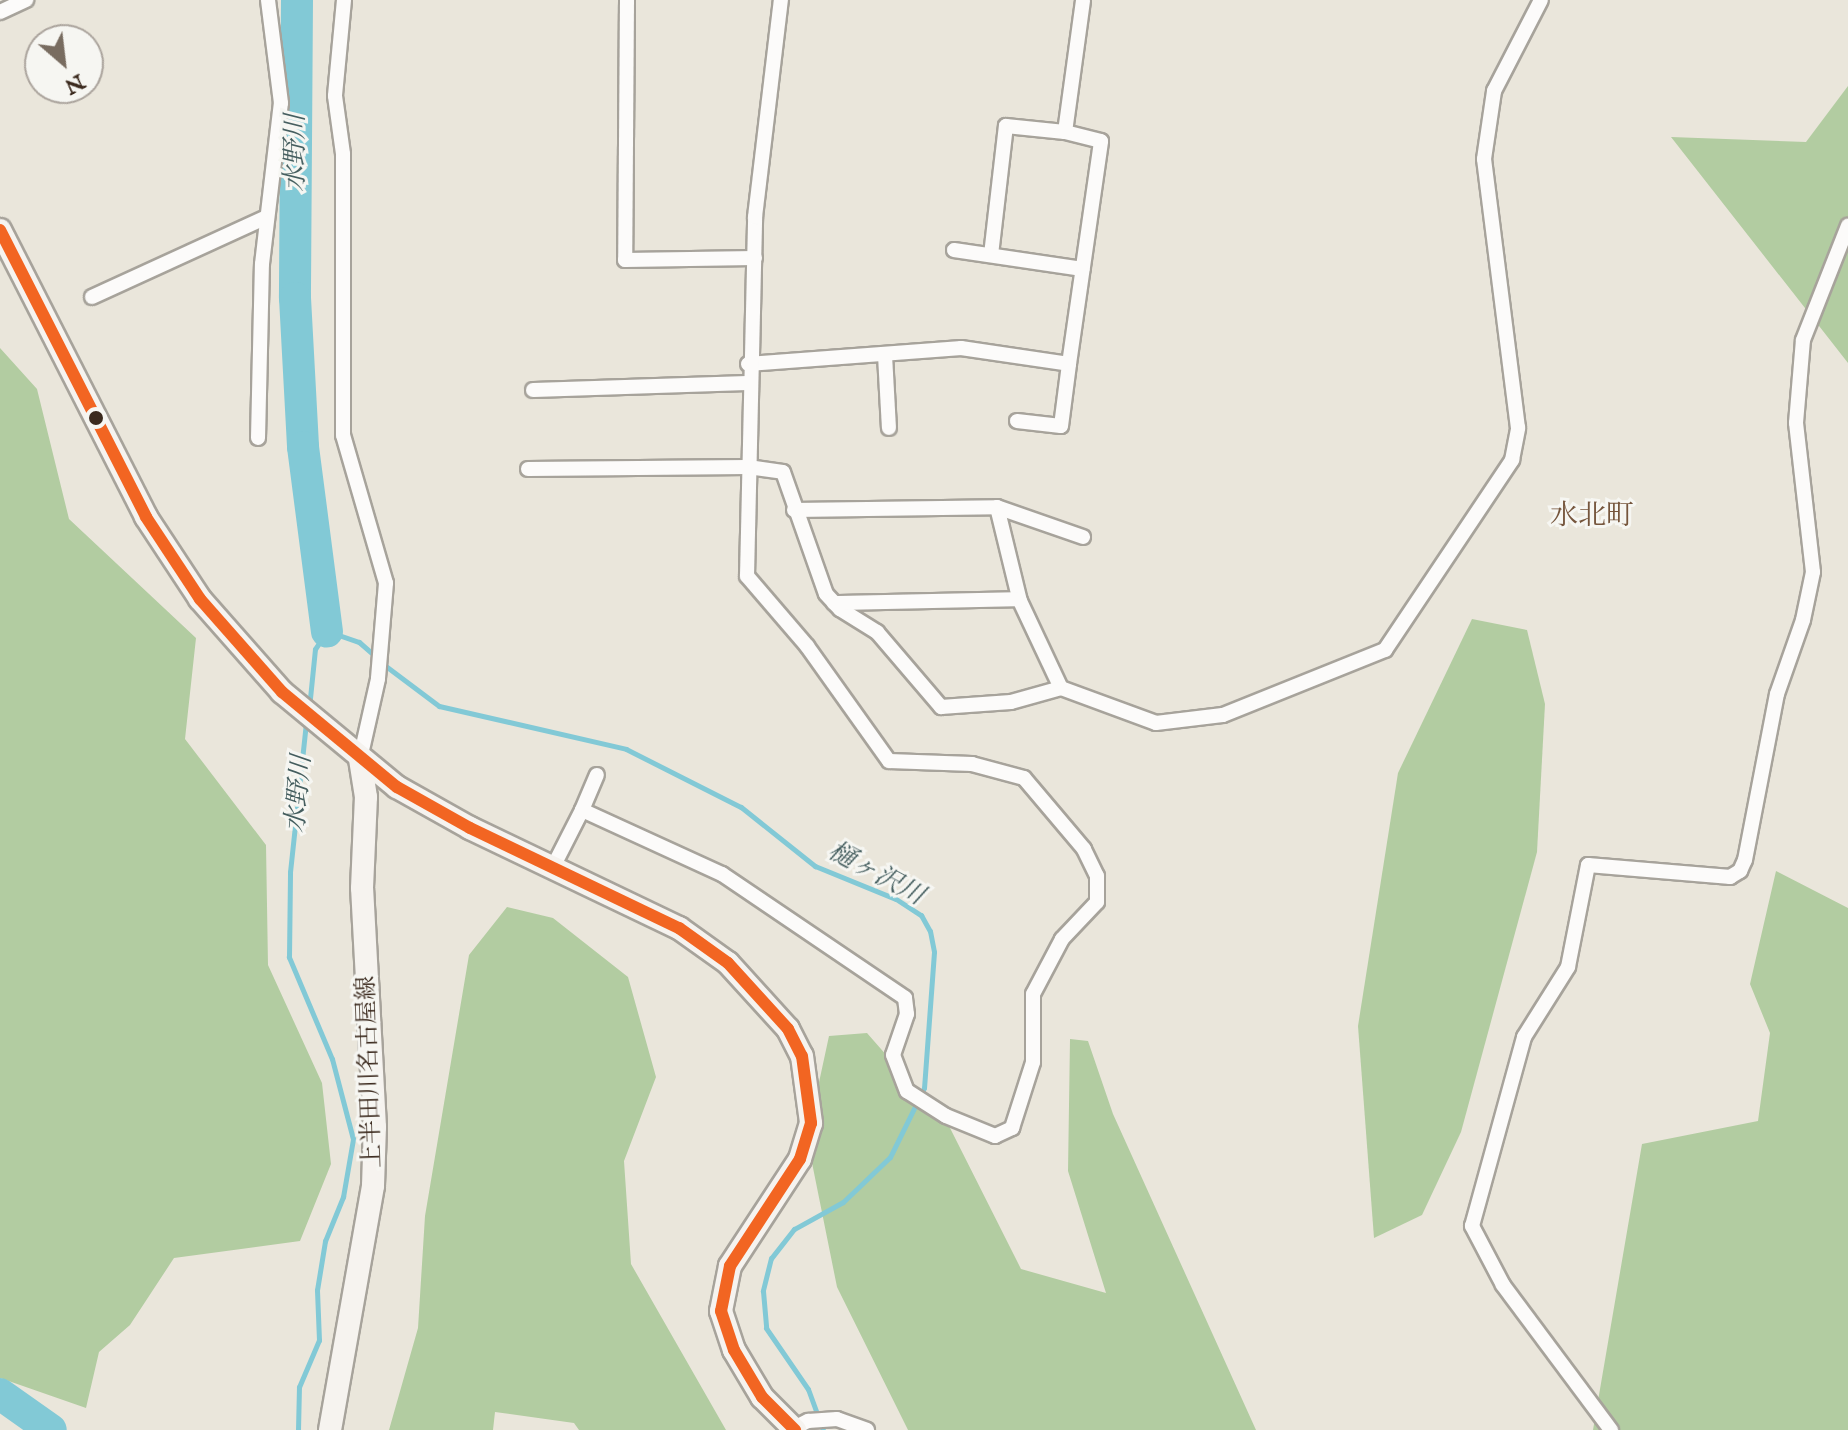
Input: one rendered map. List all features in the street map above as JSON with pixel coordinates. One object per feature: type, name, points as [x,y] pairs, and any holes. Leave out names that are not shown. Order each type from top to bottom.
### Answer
[{"type":"main road","points":[[0,230],[146,517],[200,599],[282,692],[397,787],[552,869],[679,928],[728,963],[765,999],[802,1056],[811,1123],[803,1147],[778,1197],[736,1254],[721,1311],[734,1350],[762,1397],[799,1426]]},
{"type":"main road","name":"上半田川名古屋線","points":[[330,1430],[373,1186],[375,1127],[362,888],[366,797],[360,759]]},
{"type":"street","points":[[0,12],[26,0]]},
{"type":"street","points":[[258,438],[267,217],[281,103],[268,0]]},
{"type":"street","points":[[344,0],[335,96],[343,154],[343,435],[386,583],[378,679],[360,759]]},
{"type":"street","points":[[627,0],[625,260],[755,258]]},
{"type":"street","points":[[582,810],[722,874],[905,998],[907,1014],[893,1055],[907,1091],[946,1116],[995,1136],[1012,1128],[1033,1062],[1033,994],[1062,939],[1097,902],[1097,876],[1068,824],[1024,778],[972,764],[889,761],[879,752],[807,646],[747,576],[748,364],[755,217],[781,0]]},
{"type":"street","points":[[1065,132],[1083,0]]},
{"type":"street","points":[[528,469],[748,467],[783,472],[790,481],[794,510],[834,603],[877,632],[941,707],[1011,702],[1061,688],[1156,723],[1223,715],[1385,650],[1512,460],[1518,428],[1484,159],[1494,91],[1541,0]]},
{"type":"street","points":[[991,255],[1006,126],[1065,132],[1101,141],[1061,426],[1017,421]]},
{"type":"street","points":[[92,297],[267,217]]},
{"type":"street","points":[[1611,1430],[1503,1285],[1472,1226],[1524,1037],[1568,967],[1588,865],[1730,877],[1740,871],[1745,860],[1777,694],[1803,620],[1813,572],[1796,423],[1803,340],[1848,226]]},
{"type":"street","points":[[954,250],[1083,269]]},
{"type":"street","points":[[748,364],[961,348],[1069,364]]},
{"type":"street","points":[[885,355],[889,428]]},
{"type":"street","points":[[533,390],[748,383]]},
{"type":"street","points":[[997,507],[1019,599],[1061,688]]},
{"type":"street","points":[[794,510],[997,507],[1083,537]]},
{"type":"street","points":[[834,603],[1019,599]]},
{"type":"street","points":[[552,869],[597,775]]},
{"type":"street","points":[[799,1426],[837,1419],[867,1430]]},
{"type":"green space","points":[[1848,86],[1848,363],[1671,137],[1806,142]]},
{"type":"green space","points":[[0,348],[37,389],[69,519],[196,638],[185,739],[266,845],[268,965],[322,1083],[331,1164],[300,1241],[174,1258],[130,1325],[99,1352],[86,1408],[0,1378]]},
{"type":"green space","points":[[1472,619],[1527,630],[1545,704],[1537,852],[1461,1132],[1422,1215],[1374,1238],[1358,1026],[1398,773]]},
{"type":"green space","points":[[1776,871],[1848,908],[1848,1430],[1593,1430],[1642,1144],[1758,1121],[1770,1033],[1750,984]]},
{"type":"green space","points":[[507,907],[553,918],[628,977],[656,1077],[624,1161],[631,1264],[726,1430],[579,1430],[574,1423],[495,1412],[493,1430],[389,1430],[418,1328],[425,1216],[469,955]]},
{"type":"green space","points":[[867,1033],[950,1128],[1021,1269],[1106,1293],[1068,1171],[1070,1039],[1088,1041],[1113,1114],[1256,1430],[908,1430],[837,1287],[807,1138],[829,1036]]},
{"type":"waterway","name":"水野川","points":[[297,0],[295,298],[303,447],[327,631]]},
{"type":"waterway","name":"水野川","points":[[309,708],[315,649],[327,631],[359,642],[376,657]]},
{"type":"waterway","name":"樋ヶ沢川","points":[[383,664],[439,706],[626,749],[741,807],[815,866],[896,899],[921,915],[930,931],[934,952],[924,1088],[890,1157],[843,1202],[794,1229],[771,1258],[763,1291],[766,1328],[808,1389],[823,1430]]},
{"type":"waterway","name":"水野川","points":[[298,1430],[299,1387],[319,1340],[317,1290],[325,1241],[343,1197],[353,1139],[332,1059],[289,957],[290,872],[306,722]]},
{"type":"waterway","name":"水野川","points":[[0,1394],[51,1430]]},
{"type":"transit line","points":[[0,230],[146,517],[200,599],[282,692],[397,787],[470,828],[679,928],[728,963],[788,1029],[802,1056],[811,1123],[800,1159],[730,1266],[721,1311],[734,1350],[762,1397],[795,1430]]},
{"type":"district","name":"水北町","points":[[1592,517]]}]
